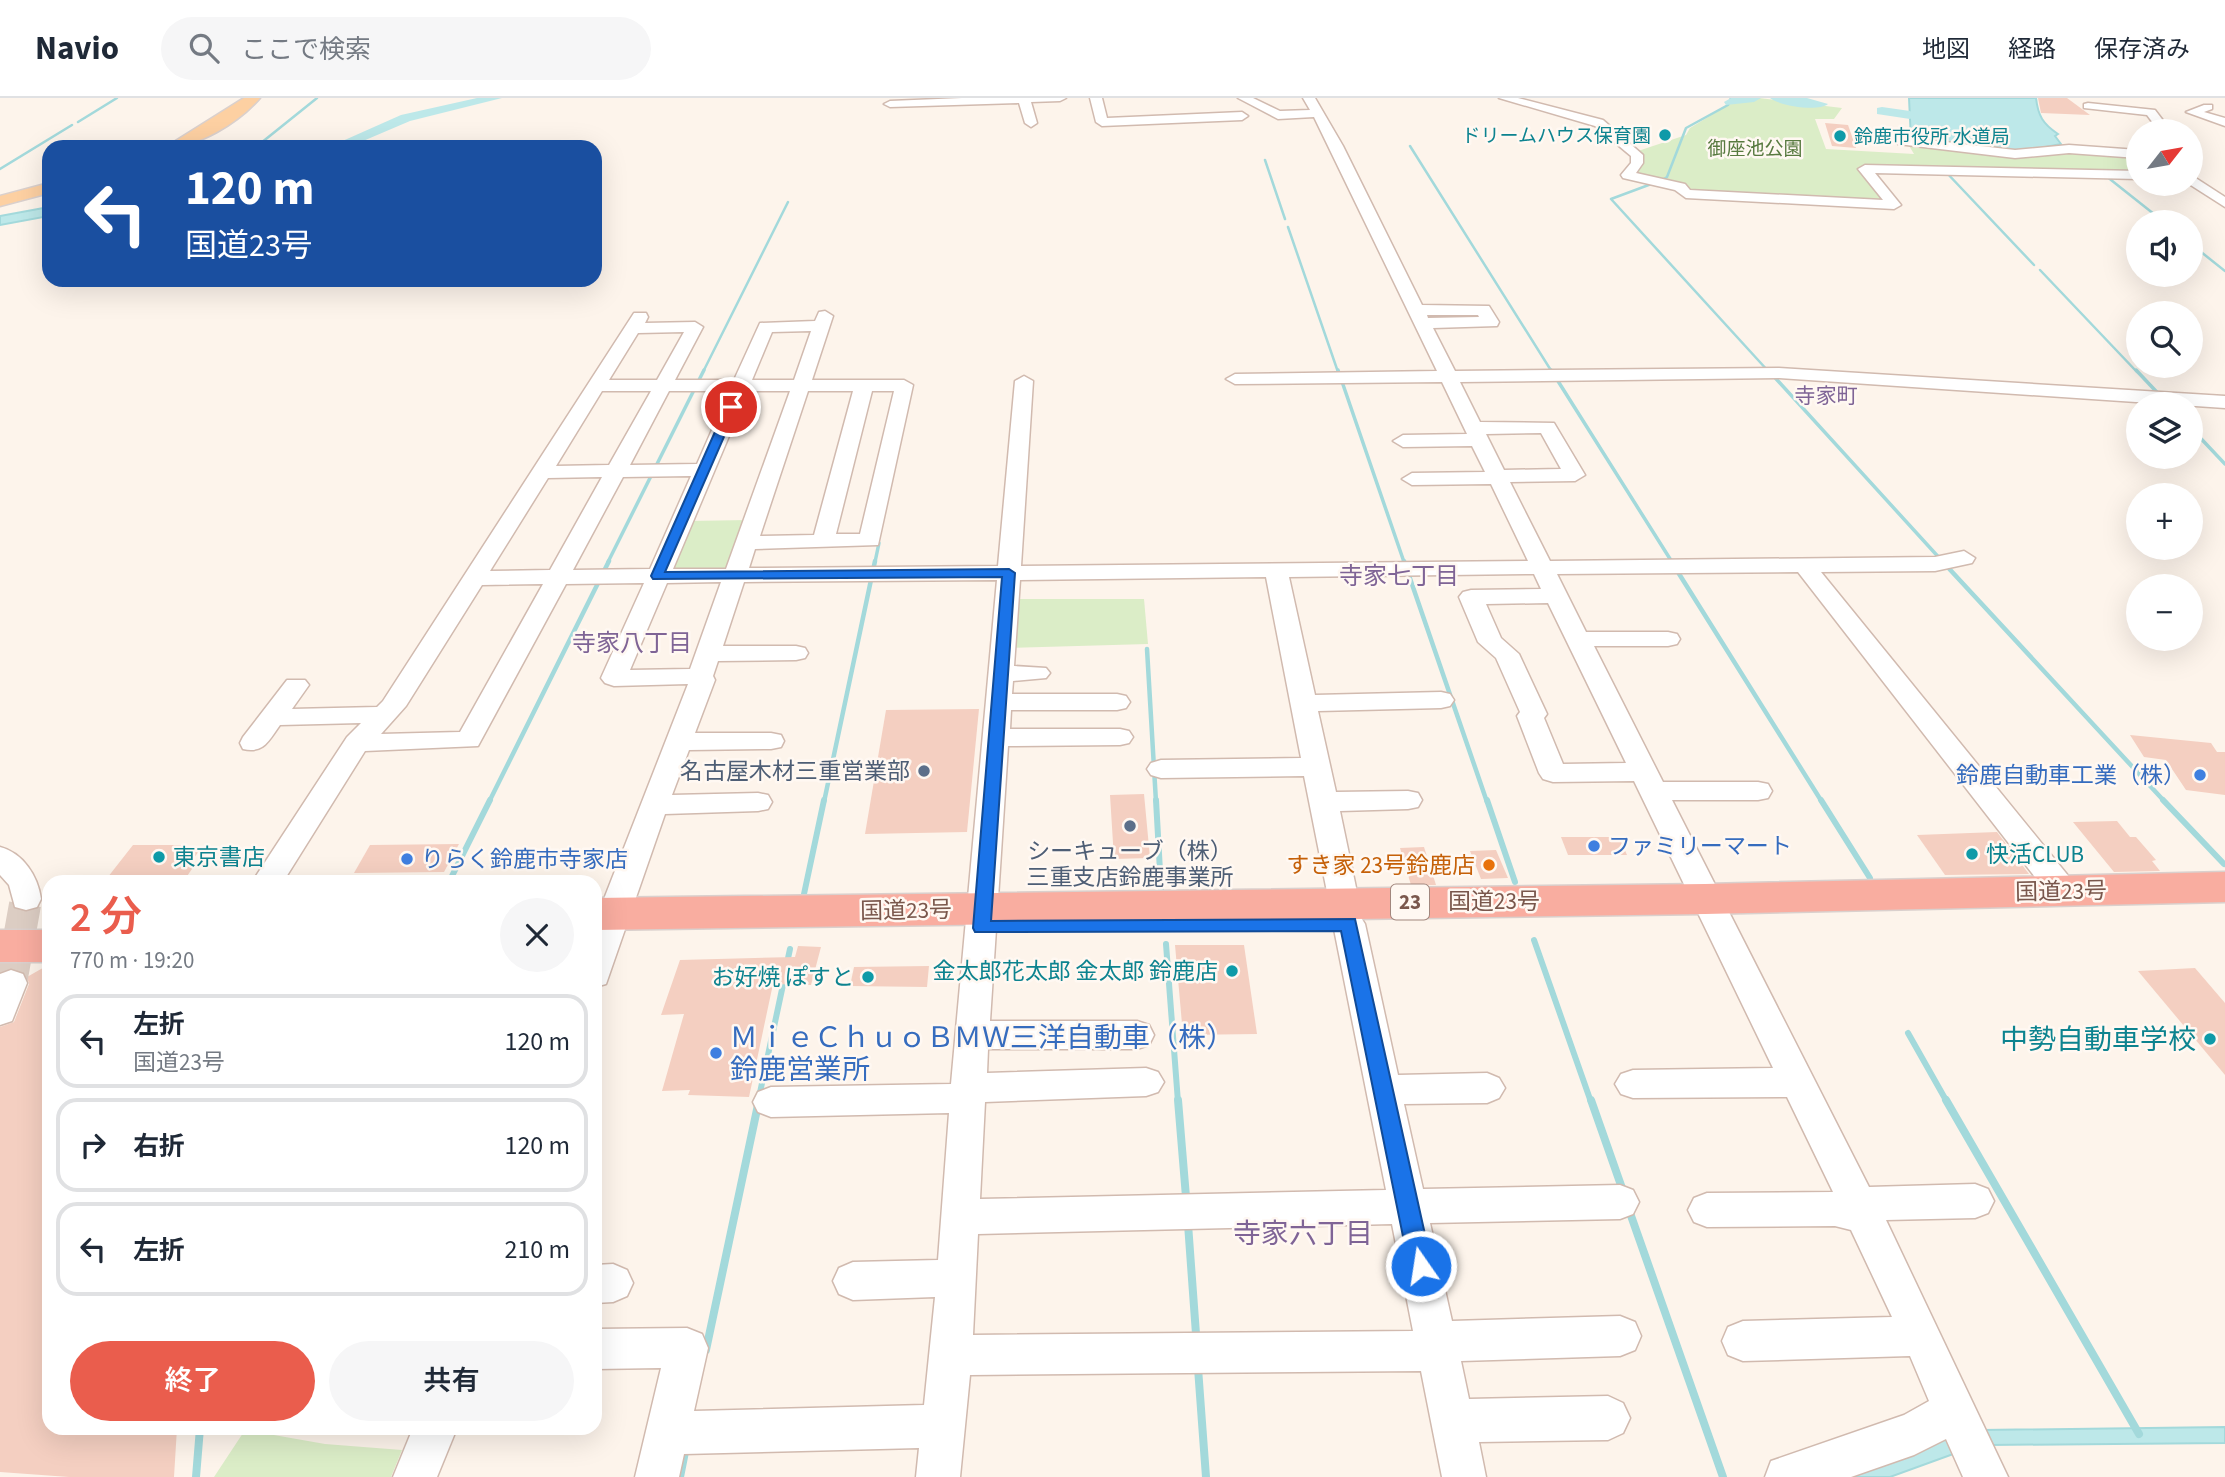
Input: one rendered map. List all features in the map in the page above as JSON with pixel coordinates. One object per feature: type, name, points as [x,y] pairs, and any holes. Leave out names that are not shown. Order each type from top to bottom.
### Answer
[{"type":"highway","name":"国道23号","points":[[1710,910],[2063,891],[2225,887]]},
{"type":"highway","name":"国道23号","points":[[603,923],[1710,910],[2225,910]]},
{"type":"highway","points":[[4,980],[42,951]]},
{"type":"main road","points":[[188,140],[208,130],[253,98]]},
{"type":"main road","points":[[0,201],[42,190]]},
{"type":"street","points":[[890,104],[1060,98]]},
{"type":"street","points":[[1096,98],[1102,122],[1242,116]]},
{"type":"street","points":[[1244,98],[1278,114],[1314,102],[1540,566],[1798,1082],[1922,1336],[1969,1442]]},
{"type":"street","points":[[1505,98],[1599,123],[1637,155],[1637,163],[1628,175],[1680,187],[1686,194],[1894,205],[1866,169],[2126,175]]},
{"type":"street","points":[[1024,99],[1031,123]]},
{"type":"street","points":[[2191,99],[2225,106]]},
{"type":"street","points":[[2191,99],[2225,112]]},
{"type":"street","points":[[2083,102],[2108,121]]},
{"type":"street","points":[[2083,102],[2151,112],[2158,119]]},
{"type":"street","points":[[1153,105],[1170,119]]},
{"type":"street","points":[[1186,105],[1202,118]]},
{"type":"street","points":[[2208,107],[2192,112],[2225,122]]},
{"type":"street","points":[[1902,141],[2015,155],[2069,149],[2126,153]]},
{"type":"street","points":[[2203,187],[2223,200]]},
{"type":"street","points":[[603,923],[655,805],[679,742],[704,665],[824,321],[766,327],[614,678],[704,665],[796,653]]},
{"type":"street","points":[[272,875],[357,743],[393,706],[636,322],[695,327],[470,740],[357,743]]},
{"type":"street","points":[[1235,379],[1770,374],[2225,402]]},
{"type":"street","points":[[938,1477],[951,1355],[972,1035],[1001,702],[1024,381]]},
{"type":"street","points":[[823,541],[864,385]]},
{"type":"street","points":[[596,386],[904,385],[870,540],[747,543]]},
{"type":"street","points":[[1403,441],[1547,428],[1575,475],[1412,479]]},
{"type":"street","points":[[541,472],[704,470]]},
{"type":"street","points":[[473,578],[1540,566],[1675,567],[1950,561]]},
{"type":"street","points":[[1804,565],[2063,891]]},
{"type":"street","points":[[1276,569],[1301,703],[1385,1090],[1464,1477]]},
{"type":"street","points":[[1556,596],[1471,597],[1490,642],[1507,654],[1534,714],[1530,716],[1558,784],[1647,781],[1758,790]]},
{"type":"street","points":[[1577,639],[1668,639]]},
{"type":"street","points":[[1002,674],[1037,673]]},
{"type":"street","points":[[253,743],[296,685]]},
{"type":"street","points":[[1301,703],[1441,700]]},
{"type":"street","points":[[1001,702],[1117,702]]},
{"type":"street","points":[[271,718],[382,715]]},
{"type":"street","points":[[996,738],[1120,737]]},
{"type":"street","points":[[679,742],[771,741]]},
{"type":"street","points":[[1161,769],[1315,767]]},
{"type":"street","points":[[1323,802],[1408,800]]},
{"type":"street","points":[[655,805],[758,802]]},
{"type":"street","points":[[0,858],[24,882],[25,913]]},
{"type":"street","points":[[972,1035],[1137,1035]]},
{"type":"street","points":[[771,1102],[1146,1082]]},
{"type":"street","points":[[1633,1084],[1798,1082]]},
{"type":"street","points":[[1385,1090],[1487,1088]]},
{"type":"street","points":[[1707,1210],[1859,1210],[1975,1201]]},
{"type":"street","points":[[960,1217],[1620,1202]]},
{"type":"street","points":[[853,1281],[957,1278]]},
{"type":"street","points":[[951,1355],[1436,1346],[1620,1336]]},
{"type":"street","points":[[1743,1341],[1922,1336]]},
{"type":"street","points":[[602,1349],[687,1348],[657,1477]]},
{"type":"street","points":[[1453,1421],[1608,1418]]},
{"type":"street","points":[[668,1433],[943,1426]]},
{"type":"street","points":[[1787,1477],[1914,1433],[1969,1442]]},
{"type":"street","points":[[415,1477],[432,1435]]},
{"type":"green space","name":"御座池公園","points":[[1759,98],[1842,108],[1834,119],[1815,119],[1826,149],[1914,154],[1908,144],[2027,158],[2074,153],[2126,155],[2126,174],[1867,167],[1890,203],[1690,194],[1634,174],[1638,151],[1686,135],[1690,128],[1733,102]]},
{"type":"green space","points":[[749,520],[730,568],[720,572],[666,569],[688,521]]},
{"type":"green space","points":[[1012,599],[1144,599],[1148,644],[1008,648]]},
{"type":"green space","points":[[242,1435],[274,1435],[325,1444],[402,1450],[391,1477],[214,1477]]},
{"type":"water","points":[[1909,98],[2036,98],[2042,119],[2058,134],[2055,136],[2061,144],[2013,153],[1911,140]]},
{"type":"water","points":[[42,208],[42,217],[0,225],[0,216]]},
{"type":"water","points":[[2225,1427],[2225,1443],[1989,1445],[1967,1449],[1890,1477],[1833,1477],[1960,1433],[1982,1430]]},
{"type":"building","points":[[2038,98],[2067,98],[2090,115],[2041,113]]},
{"type":"building","name":"鈴鹿市役所 水道局","points":[[1825,123],[1848,125],[1856,148],[1832,146]]},
{"type":"building","name":"名古屋木材三重営業部","points":[[979,709],[967,832],[865,834],[886,710]]},
{"type":"building","name":"鈴鹿自動車工業（株）","points":[[2130,735],[2211,743],[2217,752],[2225,752],[2225,795],[2186,790],[2166,760],[2144,757]]},
{"type":"building","name":"シーキューブ（株） 三重支店鈴鹿事業所","points":[[1144,794],[1150,858],[1114,859],[1110,795]]},
{"type":"building","points":[[2117,821],[2130,837],[2136,837],[2156,860],[2152,861],[2160,871],[2114,872],[2073,822]]},
{"type":"building","name":"快活CLUB","points":[[1997,832],[2029,874],[1945,875],[1917,835]]},
{"type":"building","name":"ファミリーマート","points":[[1561,837],[1619,837],[1627,855],[1568,855]]},
{"type":"building","name":"りらく鈴鹿市寺家店","points":[[459,844],[444,872],[354,873],[370,845]]},
{"type":"building","name":"東京書店","points":[[133,845],[202,847],[188,866],[194,866],[188,875],[109,875]]},
{"type":"building","points":[[1424,847],[1436,885],[1411,885],[1400,848]]},
{"type":"building","name":"すき家 23号鈴鹿店","points":[[1496,850],[1508,878],[1481,879],[1470,851]]},
{"type":"building","name":"金太郎花太郎 金太郎 鈴鹿店","points":[[1175,945],[1244,945],[1257,1034],[1183,1035]]},
{"type":"building","name":"ＭｉｅＣｈｕｏＢＭＷ三洋自動車（株） 鈴鹿営業所","points":[[798,946],[821,947],[811,985],[773,984],[749,1097],[688,1095],[690,1090],[662,1091],[684,1014],[661,1015],[680,960],[795,957]]},
{"type":"building","points":[[929,966],[927,987],[850,986],[854,967]]},
{"type":"building","points":[[42,968],[42,1435],[177,1435],[174,1477],[69,1477],[0,1472],[0,1027],[14,1022],[29,984],[27,977]]},
{"type":"building","name":"中勢自動車学校","points":[[2195,968],[2225,1003],[2225,1075],[2138,971]]},
{"type":"waterway","points":[[78,122],[117,98]]},
{"type":"waterway","points":[[265,140],[317,98]]},
{"type":"waterway","points":[[353,140],[406,118],[495,98]]},
{"type":"waterway","points":[[1662,180],[1667,177],[1686,128],[1728,105],[1731,98]]},
{"type":"waterway","points":[[1731,102],[1754,98]]},
{"type":"waterway","points":[[1777,98],[1821,104]]},
{"type":"waterway","points":[[1882,111],[1910,115]]},
{"type":"waterway","points":[[47,140],[72,125]]},
{"type":"waterway","points":[[0,169],[42,143]]},
{"type":"waterway","points":[[1410,146],[1552,372]]},
{"type":"waterway","points":[[1265,160],[1285,219]]},
{"type":"waterway","points":[[1945,171],[2034,265]]},
{"type":"waterway","points":[[2106,176],[2149,210]]},
{"type":"waterway","points":[[1654,183],[1611,199],[1769,372]]},
{"type":"waterway","points":[[608,562],[788,202]]},
{"type":"waterway","points":[[1288,227],[1338,372]]},
{"type":"waterway","points":[[2203,254],[2225,271]]},
{"type":"waterway","points":[[2040,270],[2126,360]]},
{"type":"waterway","points":[[1338,370],[1404,562]]},
{"type":"waterway","points":[[1551,370],[1672,562]]},
{"type":"waterway","points":[[1768,370],[1943,562]]},
{"type":"waterway","points":[[2144,378],[2157,392]]},
{"type":"waterway","points":[[2203,441],[2225,464]]},
{"type":"waterway","points":[[875,562],[879,543]]},
{"type":"waterway","points":[[489,802],[609,561]]},
{"type":"waterway","points":[[824,802],[875,561]]},
{"type":"waterway","points":[[1404,561],[1487,802]]},
{"type":"waterway","points":[[1671,561],[1822,802]]},
{"type":"waterway","points":[[1942,561],[2165,802]]},
{"type":"waterway","points":[[1147,649],[1156,802]]},
{"type":"waterway","points":[[804,894],[824,800]]},
{"type":"waterway","points":[[1156,800],[1161,889]]},
{"type":"waterway","points":[[1487,800],[1515,882]]},
{"type":"waterway","points":[[1821,800],[1870,878]]},
{"type":"waterway","points":[[2163,800],[2224,864]]},
{"type":"waterway","points":[[452,875],[489,802]]},
{"type":"waterway","points":[[1534,940],[1591,1102]]},
{"type":"waterway","points":[[1166,944],[1178,1102]]},
{"type":"waterway","points":[[787,963],[790,949]]},
{"type":"waterway","points":[[758,1102],[784,980]]},
{"type":"waterway","points":[[1908,1033],[1947,1102]]},
{"type":"waterway","points":[[706,1350],[759,1100]]},
{"type":"waterway","points":[[1178,1100],[1186,1197]]},
{"type":"waterway","points":[[1591,1100],[1623,1191]]},
{"type":"waterway","points":[[1946,1100],[2139,1434]]},
{"type":"waterway","points":[[1629,1210],[1723,1477]]},
{"type":"waterway","points":[[1188,1224],[1196,1334]]},
{"type":"waterway","points":[[1198,1368],[1206,1477]]},
{"type":"waterway","points":[[196,1477],[199,1435]]},
{"type":"waterway","points":[[680,1477],[686,1447]]},
{"type":"tunnel","points":[[11,983],[26,899]]},
{"type":"place","name":"ドリームハウス保育園","points":[[1665,135]]},
{"type":"place","name":"鈴鹿市役所 水道局","points":[[1840,136]]},
{"type":"place","name":"名古屋木材三重営業部","points":[[924,771]]},
{"type":"place","name":"鈴鹿自動車工業（株）","points":[[2200,775]]},
{"type":"place","name":"シーキューブ（株） 三重支店鈴鹿事業所","points":[[1130,826]]},
{"type":"place","name":"ファミリーマート","points":[[1594,846]]},
{"type":"place","name":"快活CLUB","points":[[1972,854]]},
{"type":"place","name":"東京書店","points":[[159,857]]},
{"type":"place","name":"りらく鈴鹿市寺家店","points":[[407,859]]},
{"type":"place","name":"すき家 23号鈴鹿店","points":[[1489,865]]},
{"type":"place","name":"金太郎花太郎 金太郎 鈴鹿店","points":[[1232,971]]},
{"type":"place","name":"お好焼 ぽすと","points":[[868,977]]},
{"type":"place","name":"中勢自動車学校","points":[[2210,1039]]},
{"type":"place","name":"ＭｉｅＣｈｕｏＢＭＷ三洋自動車（株） 鈴鹿営業所","points":[[716,1053]]},
{"type":"district","name":"寺家町","points":[[1826,396]]},
{"type":"district","name":"寺家七丁目","points":[[1399,576]]},
{"type":"district","name":"寺家八丁目","points":[[632,643]]},
{"type":"district","name":"寺家六丁目","points":[[1303,1233]]},
{"type":"route","points":[[731,407],[657,576],[1009,573],[982,928],[1349,924],[1421,1266]]}]
